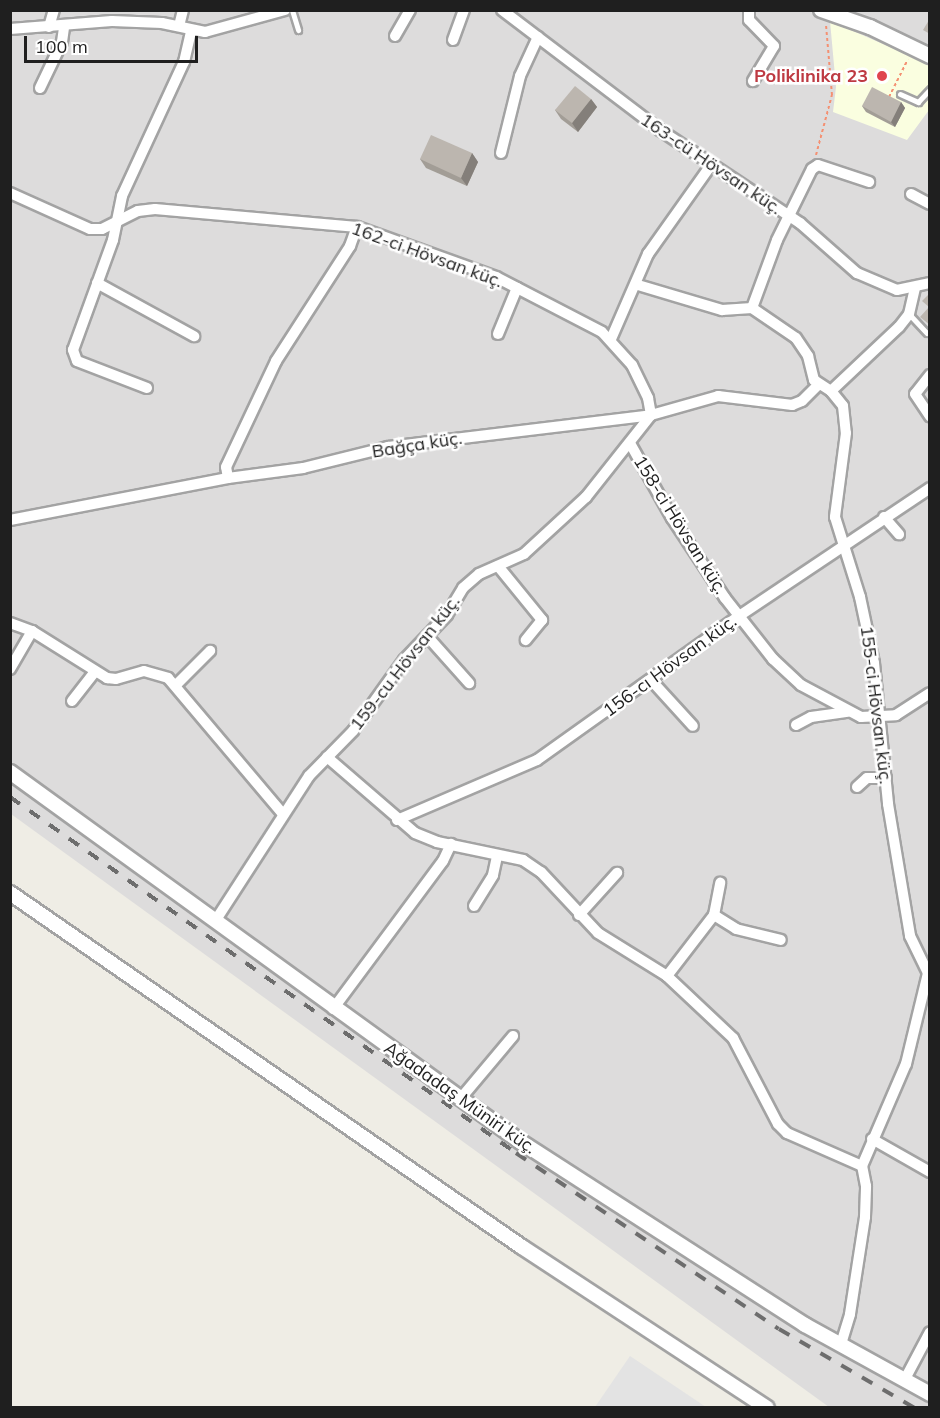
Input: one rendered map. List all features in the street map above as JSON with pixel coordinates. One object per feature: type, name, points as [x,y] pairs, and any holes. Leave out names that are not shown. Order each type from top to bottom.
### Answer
[{"type":"street","points":[[49,27],[54,10]]},
{"type":"street","points":[[179,26],[183,10]]},
{"type":"street","points":[[10,29],[64,27],[113,16],[179,26],[190,31],[219,30],[285,10]]},
{"type":"street","points":[[395,36],[410,10]]},
{"type":"street","points":[[453,40],[464,10]]},
{"type":"street","name":"163-cü Hövsan küç.","points":[[502,10],[711,165],[789,216],[857,273],[897,290],[930,283]]},
{"type":"street","points":[[749,10],[749,20],[774,46],[753,81]]},
{"type":"street","points":[[824,12],[870,27],[930,56]]},
{"type":"street","points":[[40,88],[62,42],[64,27]]},
{"type":"street","points":[[147,388],[73,356],[117,222],[122,196],[135,162],[184,62],[190,31]]},
{"type":"street","points":[[501,153],[520,76],[538,37]]},
{"type":"street","points":[[611,339],[638,285],[648,254],[711,165]]},
{"type":"street","points":[[752,308],[789,216],[812,169],[818,165],[869,182]]},
{"type":"street","name":"162-ci Hövsan küç.","points":[[10,192],[90,229],[117,222],[138,212],[155,209],[357,227],[517,288],[611,339],[632,365],[648,398],[651,415]]},
{"type":"street","points":[[911,194],[930,204]]},
{"type":"street","points":[[228,478],[229,459],[276,361],[350,246],[357,227]]},
{"type":"street","points":[[97,283],[194,336]]},
{"type":"street","points":[[638,285],[722,310],[752,308],[803,345],[818,385],[831,391],[909,314],[915,288]]},
{"type":"street","points":[[498,334],[517,288]]},
{"type":"street","points":[[930,375],[915,394],[930,416]]},
{"type":"street","name":"Bağça küç.","points":[[10,520],[228,478],[303,468],[388,447],[651,415],[718,396],[792,405],[802,401],[818,385]]},
{"type":"street","name":"155-ci Hövsan küç.","points":[[831,391],[843,406],[846,433],[835,517],[863,608],[910,936],[915,954],[929,971]]},
{"type":"street","name":"159-cu Hövsan küç.","points":[[216,920],[283,814],[327,757],[364,718],[404,660],[428,637],[463,588],[478,574],[514,560],[542,540],[586,497],[631,445],[651,415]]},
{"type":"street","name":"158-ci Hövsan küç.","points":[[631,445],[672,518],[739,616],[783,670],[801,685],[848,712],[879,717],[896,715],[930,693]]},
{"type":"street","name":"156-cı Hövsan küç.","points":[[397,820],[537,760],[739,616],[930,488]]},
{"type":"street","points":[[884,517],[899,534]]},
{"type":"street","points":[[498,566],[542,621],[526,640]]},
{"type":"street","points":[[10,623],[32,632],[95,672],[116,679],[144,671],[156,672],[177,684],[227,744],[260,791],[283,814]]},
{"type":"street","points":[[10,669],[32,632]]},
{"type":"street","points":[[428,637],[469,683]]},
{"type":"street","points":[[177,684],[210,651]]},
{"type":"street","points":[[72,701],[95,672]]},
{"type":"street","points":[[651,680],[693,726]]},
{"type":"street","points":[[796,725],[811,717],[848,712]]},
{"type":"street","points":[[327,757],[397,820],[414,832],[532,865],[598,933],[667,976],[733,1038],[778,1124],[787,1133],[862,1166]]},
{"type":"street","name":"Ağadadaş Müniri küç.","points":[[10,772],[216,920],[333,1009],[521,1142],[706,1263],[930,1394]]},
{"type":"street","points":[[857,787],[867,778],[886,778]]},
{"type":"street","points":[[333,1009],[443,861],[451,844]]},
{"type":"street","points":[[474,906],[493,874],[497,856]]},
{"type":"street","points":[[579,915],[617,873]]},
{"type":"street","points":[[667,976],[714,915],[720,883]]},
{"type":"street","points":[[10,893],[512,1241],[767,1407]]},
{"type":"street","points":[[714,915],[736,929],[781,940]]},
{"type":"street","points":[[841,1344],[850,1314],[865,1217],[866,1186],[862,1166],[906,1064],[927,992],[929,971]]},
{"type":"street","points":[[461,1098],[513,1036]]},
{"type":"street","points":[[872,1139],[930,1172]]},
{"type":"street","points":[[905,1379],[930,1332]]},
{"type":"lane","points":[[292,10],[298,30]]},
{"type":"lane","points":[[900,94],[921,101],[930,89]]},
{"type":"lane","points":[[909,314],[927,333]]},
{"type":"path","points":[[812,169],[832,95],[824,12]]},
{"type":"path","points":[[888,99],[914,49]]},
{"type":"shaded area","points":[[11,11],[929,11],[929,1407],[829,1407],[11,814]]},
{"type":"shaded area","name":"Poliklinika 23","points":[[830,21],[929,64],[929,110],[907,140],[833,112],[836,87]]},
{"type":"shaded area","points":[[630,1356],[706,1407],[595,1407]]},
{"type":"building","points":[[930,20],[930,34],[923,30]]},
{"type":"building","points":[[575,86],[591,99],[572,123],[555,110]]},
{"type":"building","points":[[872,87],[901,102],[891,122],[862,106]]},
{"type":"building","points":[[431,135],[472,153],[461,178],[420,159]]},
{"type":"building","points":[[930,293],[930,325],[920,317],[929,307],[922,301]]},
{"type":"railway","points":[[10,797],[516,1153],[779,1329],[915,1408]]},
{"type":"place","name":"Poliklinika 23","points":[[882,76]]}]
